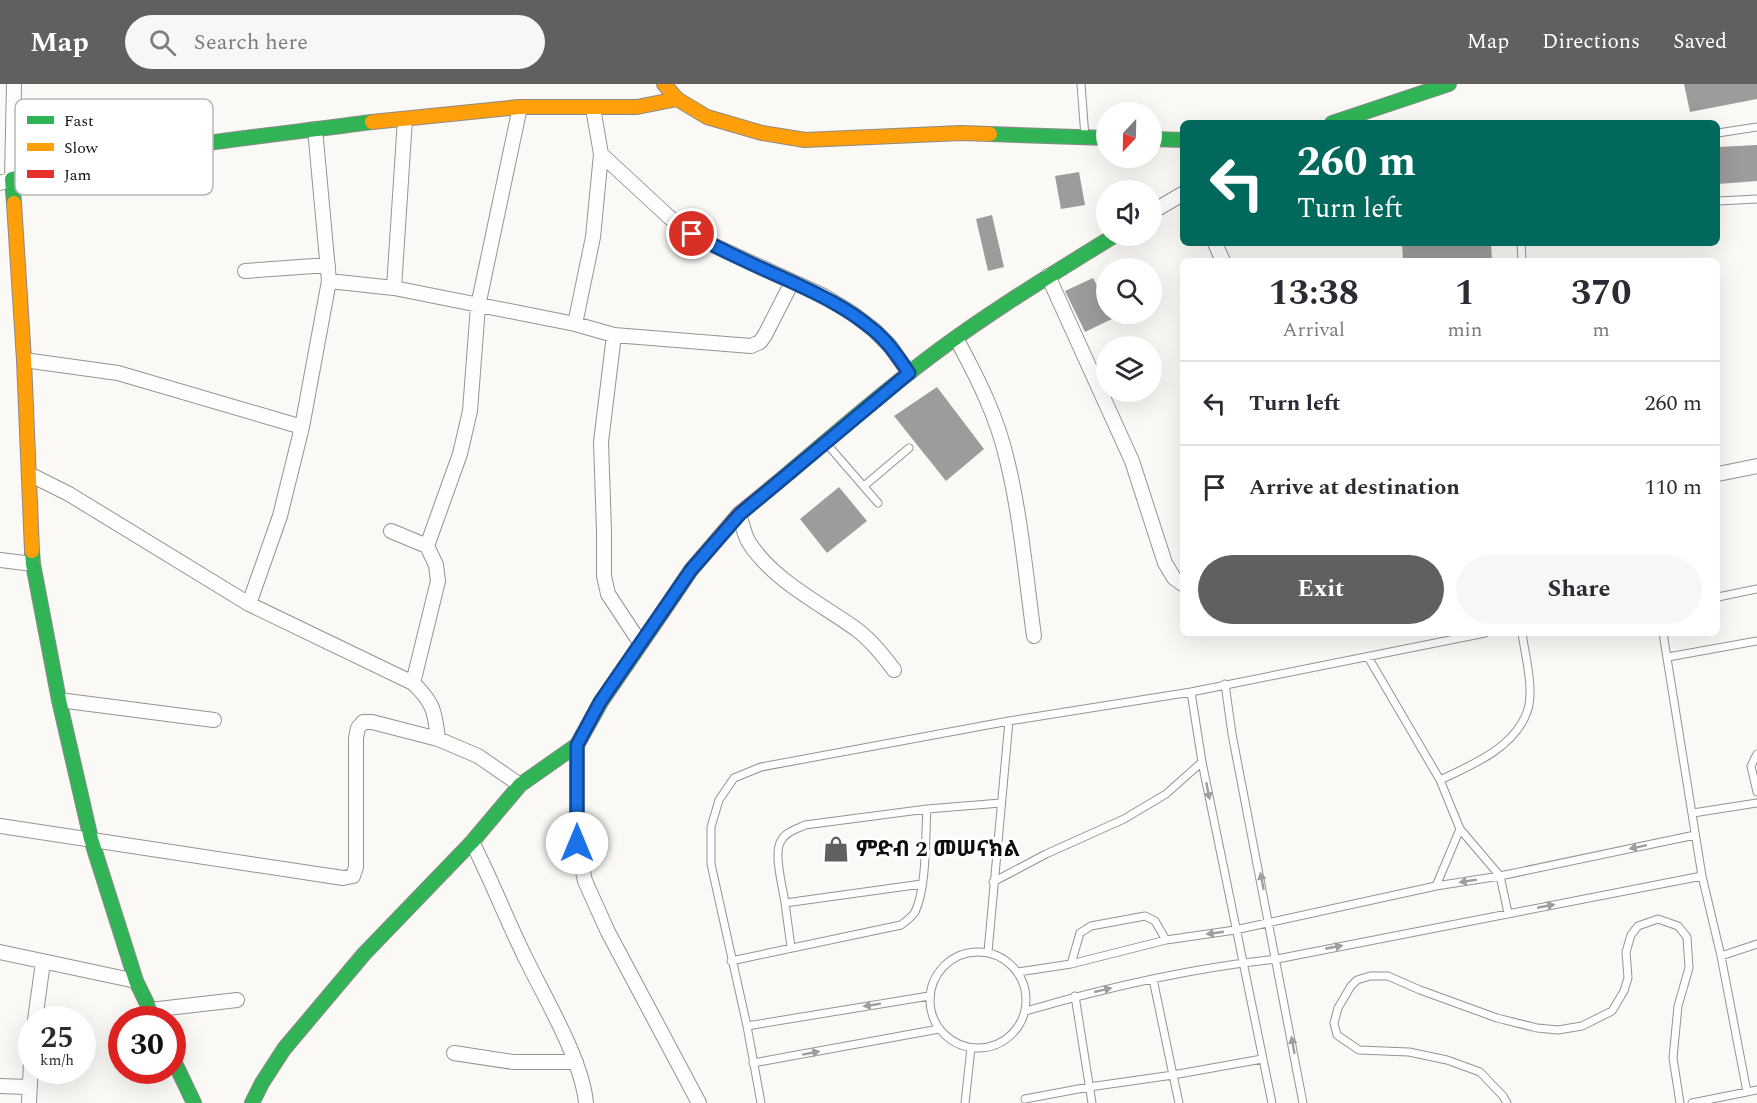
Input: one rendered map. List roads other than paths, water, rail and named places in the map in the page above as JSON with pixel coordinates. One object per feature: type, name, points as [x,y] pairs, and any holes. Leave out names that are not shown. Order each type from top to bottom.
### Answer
[{"type":"street","points":[[14,84],[6,181],[24,360],[33,564],[59,700],[91,839],[136,981],[148,1006]]},
{"type":"street","points":[[664,84],[677,99],[707,117],[762,133],[806,140],[961,133],[1096,138]]},
{"type":"street","points":[[1341,120],[1449,84]]},
{"type":"street","points":[[213,142],[520,107],[621,109],[652,106],[677,99]]},
{"type":"street","points":[[427,546],[460,454],[470,411],[478,306],[520,107]]},
{"type":"street","points":[[575,324],[593,237],[601,154],[593,108]]},
{"type":"street","points":[[394,288],[405,119]]},
{"type":"street","points":[[249,604],[280,516],[302,427],[329,281],[315,129]]},
{"type":"street","points":[[1162,139],[1180,140]]},
{"type":"street","points":[[601,154],[669,217],[692,234],[824,296],[852,313],[890,346],[909,373]]},
{"type":"street","points":[[1162,206],[1180,195]]},
{"type":"street","points":[[252,1103],[284,1048],[357,963],[472,842],[520,785],[577,745],[600,702],[691,570],[740,514],[909,373],[956,338],[1048,276],[1098,246]]},
{"type":"street","points":[[244,271],[328,265]]},
{"type":"street","points":[[1048,276],[1132,461],[1165,563],[1174,578],[1180,582]]},
{"type":"street","points":[[329,281],[394,288],[575,324],[614,335],[751,346],[760,342],[765,335],[792,282]]},
{"type":"street","points":[[614,335],[601,442],[604,576],[608,594],[641,644]]},
{"type":"street","points":[[956,338],[984,392],[1007,459],[1020,529],[1034,636]]},
{"type":"street","points":[[24,360],[118,373],[302,427]]},
{"type":"street","points":[[1720,474],[1757,466]]},
{"type":"street","points":[[30,475],[69,494],[249,604],[413,683],[429,698],[435,712],[438,739]]},
{"type":"street","points":[[740,514],[747,539],[760,557],[809,600],[857,630],[881,653],[894,670]]},
{"type":"street","points":[[391,531],[427,546],[436,565],[438,581],[413,683]]},
{"type":"street","points":[[0,560],[33,564]]},
{"type":"street","points":[[59,700],[214,720]]},
{"type":"street","points":[[0,826],[343,878],[353,876],[356,867],[356,738],[358,728],[363,722],[372,722],[438,739],[478,756],[520,785]]},
{"type":"street","points":[[577,745],[577,843],[585,881],[608,932],[699,1102]]},
{"type":"street","points":[[472,842],[504,914],[576,1062],[585,1090],[586,1103]]},
{"type":"street","points":[[0,952],[136,981]]},
{"type":"street","points":[[37,1006],[44,962]]},
{"type":"street","points":[[186,1009],[237,1000]]},
{"type":"street","points":[[454,1053],[513,1062],[576,1062]]},
{"type":"street","points":[[28,1084],[29,1103]]},
{"type":"street","points":[[185,1084],[194,1103]]},
{"type":"street","points":[[0,1086],[28,1087]]},
{"type":"lane","points":[[1081,84],[1085,137]]},
{"type":"lane","points":[[1720,133],[1757,127]]},
{"type":"lane","points":[[1720,201],[1757,199]]},
{"type":"lane","points":[[826,442],[878,503]]},
{"type":"lane","points":[[864,486],[909,447]]},
{"type":"lane","points":[[1720,597],[1757,589]]},
{"type":"lane","points":[[761,1103],[747,1026],[711,864],[711,827],[719,800],[734,778],[761,767],[1009,721],[1191,692],[1470,636]]},
{"type":"lane","points":[[1440,780],[1483,759],[1514,734],[1527,711],[1530,686],[1522,636]]},
{"type":"lane","points":[[1664,636],[1702,876],[1721,956],[1747,1092]]},
{"type":"lane","points":[[1668,657],[1757,641]]},
{"type":"lane","points":[[1368,657],[1440,780],[1460,829],[1500,876],[1508,913]]},
{"type":"lane","points":[[1225,684],[1232,734],[1304,1103]]},
{"type":"lane","points":[[1191,692],[1202,762],[1272,1103]]},
{"type":"lane","points":[[988,952],[1009,721]]},
{"type":"lane","points":[[1757,754],[1751,766],[1757,792]]},
{"type":"lane","points":[[993,882],[1046,854],[1124,819],[1166,794],[1202,762]]},
{"type":"lane","points":[[791,947],[778,856],[780,841],[788,833],[805,825],[927,809],[1001,803]]},
{"type":"lane","points":[[1693,813],[1757,803]]},
{"type":"lane","points":[[731,961],[901,925],[914,915],[922,884],[927,809]]},
{"type":"lane","points":[[1436,886],[1460,829]]},
{"type":"lane","points":[[1018,972],[1071,964],[1166,940],[1236,930],[1436,886],[1500,876],[1695,835]]},
{"type":"lane","points":[[1026,1011],[1075,996],[1153,979],[1277,959],[1702,876]]},
{"type":"lane","points":[[785,903],[922,884]]},
{"type":"lane","points":[[1071,964],[1080,933],[1091,926],[1145,916],[1155,921],[1166,940]]},
{"type":"lane","points":[[1507,1103],[1480,1072],[1447,1060],[1409,1052],[1359,1050],[1337,1035],[1334,1023],[1338,1008],[1351,986],[1358,980],[1370,976],[1388,976],[1497,1018],[1547,1029],[1558,1030],[1582,1026],[1612,1011],[1624,991],[1628,978],[1626,952],[1631,935],[1638,926],[1658,919],[1678,926],[1687,938],[1689,968],[1678,1006],[1673,1058],[1680,1103]]},
{"type":"lane","points":[[1721,956],[1757,944]]},
{"type":"lane","points":[[972,952],[988,952],[1005,959],[1018,972],[1026,991],[1026,1011],[1019,1028],[1006,1041],[989,1048],[971,1048],[953,1042],[939,1029],[931,1013],[929,996],[938,973],[956,956],[972,952]]},
{"type":"lane","points":[[1153,979],[1179,1103]]},
{"type":"lane","points":[[747,1026],[929,996]]},
{"type":"lane","points":[[1075,996],[1092,1103]]},
{"type":"lane","points":[[753,1063],[939,1029]]},
{"type":"lane","points":[[965,1103],[971,1048]]},
{"type":"lane","points":[[1025,1099],[1089,1086],[1173,1075],[1262,1059]]},
{"type":"lane","points":[[1692,1103],[1757,1090]]},
{"type":"place","name":"ምድብ 2 መሠናክል","points":[[836,849]]}]
